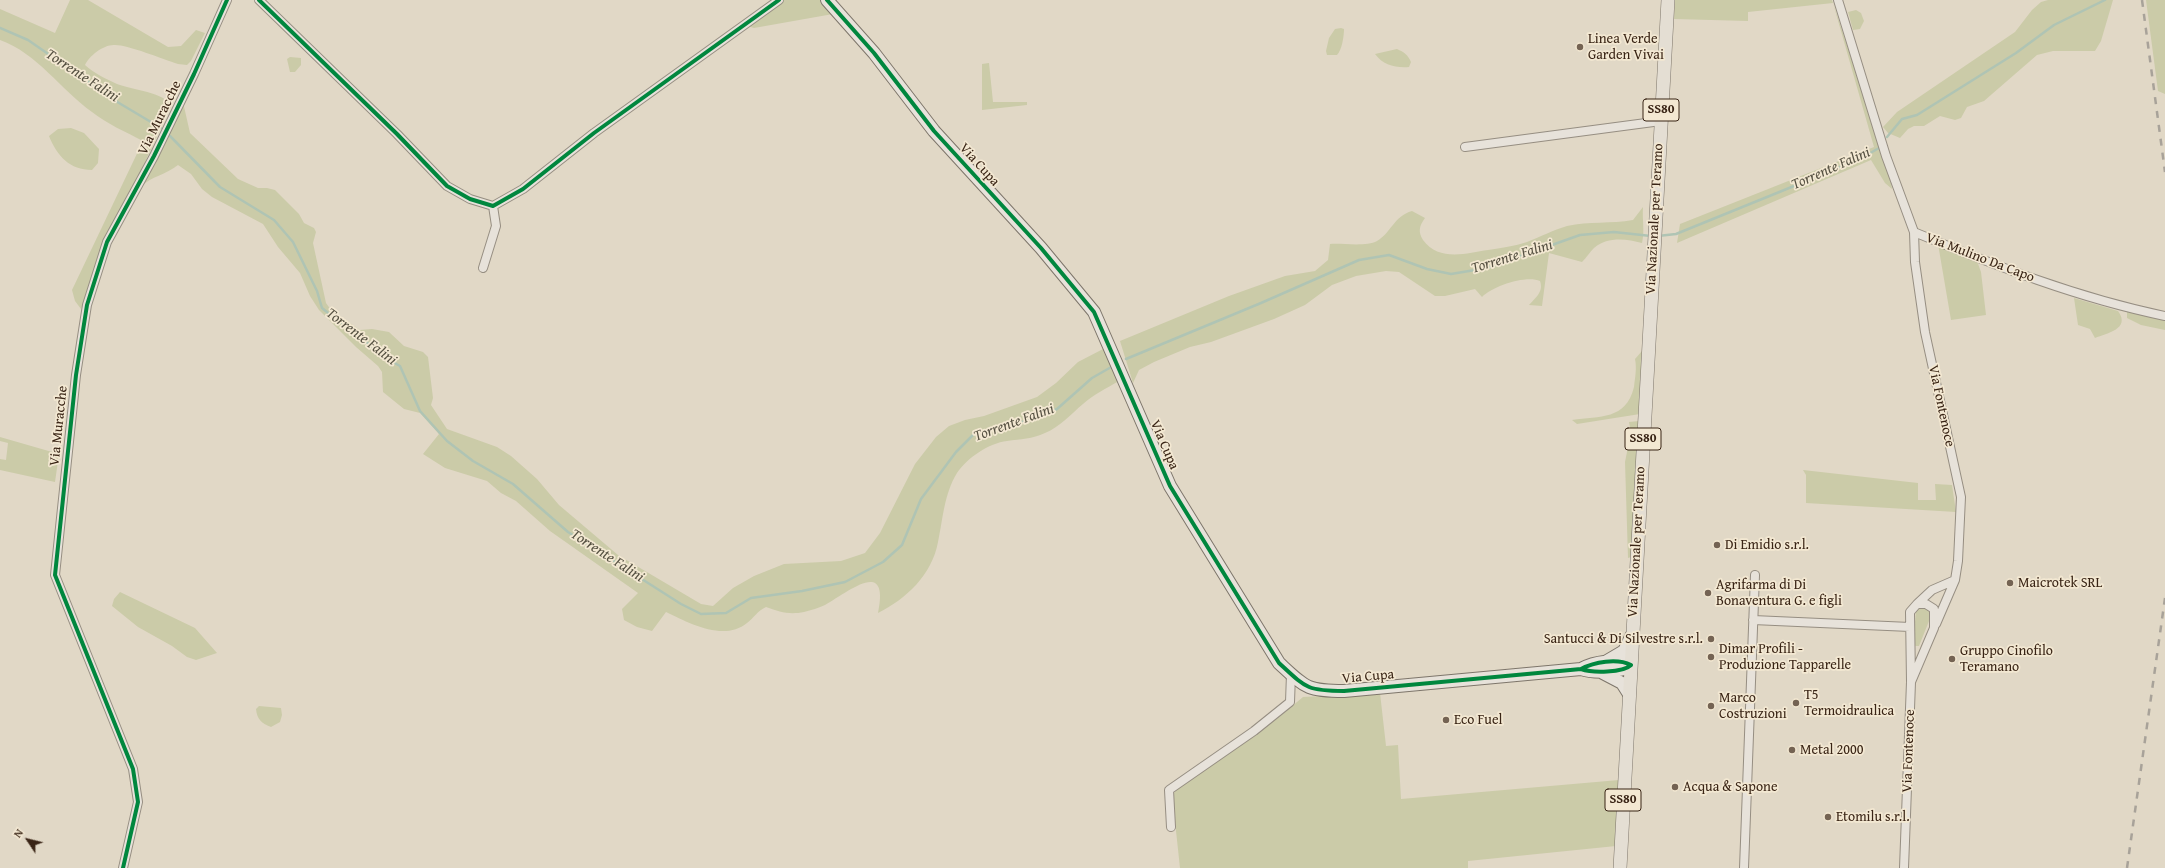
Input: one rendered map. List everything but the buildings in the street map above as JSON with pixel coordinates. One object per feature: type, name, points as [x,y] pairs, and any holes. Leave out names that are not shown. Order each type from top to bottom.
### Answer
[{"type":"main road","name":"Via Nazionale per Teramo","points":[[1620,868],[1668,0]]},
{"type":"street","name":"Via Muracche","points":[[123,868],[138,802],[133,770],[54,575],[76,375],[87,305],[107,242],[157,149],[194,74],[227,0]]},
{"type":"street","points":[[259,0],[448,186],[470,200],[493,206],[523,189],[594,133],[779,0]]},
{"type":"street","name":"Via Cupa","points":[[827,0],[874,53],[934,131],[1040,248],[1094,312],[1170,486],[1280,663],[1291,674],[1308,687],[1317,691],[1344,691],[1581,669],[1624,669],[1631,665]]},
{"type":"street","name":"Via Mulino Da Capo","points":[[1838,0],[1886,156],[1914,232],[2073,293],[2126,308],[2165,316]]},
{"type":"street","name":"Via Nazionale per Teramo","points":[[1465,147],[1661,121]]},
{"type":"street","points":[[483,268],[496,226],[493,206]]},
{"type":"street","name":"Via Fontenoce","points":[[1912,682],[1955,580],[1958,561],[1961,497],[1925,332],[1915,262],[1914,232]]},
{"type":"street","points":[[1744,868],[1755,575]]},
{"type":"street","name":"Via Fontenoce","points":[[1904,868],[1912,682],[1910,612],[1932,590],[1955,580]]},
{"type":"street","name":"Via Fontenoce","points":[[1917,604],[1926,604],[1934,609],[1934,628]]},
{"type":"street","points":[[1753,620],[1910,627]]},
{"type":"street","points":[[1602,668],[1624,651],[1629,645],[1633,631]]},
{"type":"street","name":"Via Cupa","points":[[1602,668],[1622,683],[1629,694]]},
{"type":"street","points":[[1171,827],[1168,790],[1254,731],[1290,702],[1291,674]]},
{"type":"green space","points":[[70,0],[88,0],[168,47],[181,46],[196,30],[205,33],[191,61],[187,65],[178,64],[137,50],[111,45],[97,51],[85,65],[104,78],[117,84],[155,94],[168,101],[171,106],[95,270],[81,309],[75,301],[72,290],[143,141],[98,116],[81,103],[26,54],[0,40],[0,9],[55,33]]},
{"type":"green space","points":[[784,0],[821,0],[833,14],[754,28],[747,26]]},
{"type":"green space","points":[[1675,0],[1832,0],[1833,3],[1748,12],[1748,21],[1674,19]]},
{"type":"green space","points":[[2048,0],[2113,0],[2101,41],[2095,51],[2053,51],[2037,55],[1984,101],[1967,107],[1961,118],[1955,120],[1940,116],[1924,126],[1914,126],[1908,129],[1900,138],[1888,133],[1883,127],[1897,112],[2015,32],[2032,10],[2041,2]]},
{"type":"green space","points":[[2146,0],[2165,0],[2165,94],[2158,91]]},
{"type":"green space","points":[[1833,3],[1890,176],[1892,189],[1885,183],[1871,160],[1677,243],[1680,224],[1874,147]]},
{"type":"green space","points":[[1856,10],[1861,13],[1864,21],[1860,29],[1853,30],[1848,12]]},
{"type":"green space","points":[[1335,29],[1344,29],[1344,35],[1339,53],[1337,55],[1327,55],[1326,51],[1329,38]]},
{"type":"green space","points":[[1397,49],[1409,57],[1411,62],[1409,67],[1390,65],[1382,61],[1375,54]]},
{"type":"green space","points":[[290,57],[301,58],[301,65],[295,72],[290,72],[287,59]]},
{"type":"green space","points":[[989,63],[993,102],[1027,102],[1027,105],[982,110],[982,64]]},
{"type":"green space","points":[[183,102],[190,133],[238,179],[258,188],[275,190],[299,214],[304,223],[314,228],[316,232],[313,243],[326,303],[331,310],[360,330],[372,329],[389,332],[404,346],[423,352],[428,357],[433,398],[431,405],[447,429],[497,447],[511,456],[537,479],[559,505],[618,555],[701,604],[713,606],[733,588],[754,576],[784,564],[841,561],[865,553],[880,533],[915,464],[936,437],[949,426],[965,420],[984,416],[1037,397],[1056,383],[1078,362],[1105,348],[1119,381],[1092,397],[1060,424],[1050,430],[1036,436],[1000,442],[979,452],[966,462],[957,473],[949,489],[935,554],[930,565],[924,575],[908,593],[878,613],[880,596],[878,586],[872,582],[864,583],[825,605],[804,612],[785,612],[766,607],[760,610],[747,623],[728,631],[706,629],[666,612],[652,631],[637,627],[624,620],[622,609],[638,593],[550,531],[516,501],[501,493],[487,481],[445,468],[423,454],[439,434],[420,413],[404,409],[383,392],[382,372],[378,366],[356,347],[319,310],[310,296],[300,273],[278,247],[263,224],[212,197],[202,189],[191,174],[178,165],[149,180],[141,187]]},
{"type":"green space","points":[[71,128],[84,133],[99,149],[98,163],[92,170],[77,168],[71,165],[60,156],[52,143],[49,136],[58,129]]},
{"type":"green space","points":[[1643,207],[1642,243],[1630,240],[1611,240],[1599,244],[1582,262],[1549,253],[1542,306],[1529,305],[1540,292],[1540,281],[1527,279],[1510,283],[1494,289],[1482,297],[1475,289],[1445,296],[1435,296],[1399,272],[1386,271],[1356,276],[1332,285],[1305,305],[1274,319],[1211,342],[1190,347],[1154,362],[1139,370],[1133,383],[1120,341],[1229,296],[1285,276],[1315,271],[1328,260],[1330,244],[1367,244],[1377,241],[1386,234],[1401,217],[1412,211],[1425,218],[1420,226],[1420,234],[1423,240],[1430,247],[1445,254],[1462,254],[1518,245],[1567,226],[1633,220]]},
{"type":"green space","points":[[1938,244],[1977,261],[1981,272],[1986,315],[1951,320]]},
{"type":"green space","points":[[2074,298],[2118,311],[2122,322],[2120,326],[2111,332],[2095,338],[2090,329],[2078,325]]},
{"type":"green space","points":[[2127,312],[2165,320],[2165,330],[2141,325],[2127,318]]},
{"type":"green space","points":[[1642,351],[1640,414],[1577,424],[1572,420],[1602,417],[1618,411],[1625,406],[1634,387],[1636,369],[1635,359]]},
{"type":"green space","points":[[1639,421],[1631,557],[1628,558],[1625,462],[1631,432],[1629,422]]},
{"type":"green space","points":[[0,437],[59,454],[55,482],[0,470],[0,459],[6,460],[8,443],[0,441]]},
{"type":"green space","points":[[1803,470],[1918,483],[1918,500],[1936,500],[1935,484],[1952,485],[1956,512],[1806,503],[1806,475]]},
{"type":"green space","points":[[120,592],[195,628],[217,653],[196,660],[187,657],[172,646],[138,627],[112,606],[114,599]]},
{"type":"green space","points":[[1921,607],[1930,610],[1931,616],[1919,646],[1916,646],[1913,644],[1916,611]]},
{"type":"green space","points":[[1380,693],[1386,746],[1398,745],[1401,799],[1619,780],[1616,846],[1468,861],[1468,868],[1180,868],[1173,803],[1174,793],[1178,788],[1279,717],[1303,697]]},
{"type":"green space","points":[[259,706],[281,708],[282,715],[280,722],[271,727],[262,722],[256,709]]},
{"type":"waterway","name":"Torrente Falini","points":[[1887,137],[1902,119],[1917,115],[2016,53],[2054,25],[2105,0]]},
{"type":"waterway","name":"Torrente Falini","points":[[0,28],[28,40],[119,103],[161,128]]},
{"type":"waterway","name":"Torrente Falini","points":[[170,136],[220,187],[274,220],[293,242],[317,291],[322,308],[357,333],[380,355],[400,366],[420,411],[447,441],[473,461],[513,484],[568,532],[681,604],[701,614],[726,613],[751,598],[802,591],[845,582],[883,562],[902,545],[921,499],[956,452],[973,435],[1033,419],[1057,409],[1092,378],[1113,366]]},
{"type":"waterway","name":"Torrente Falini","points":[[1658,236],[1676,234],[1858,160],[1879,148]]},
{"type":"waterway","name":"Torrente Falini","points":[[1126,359],[1261,303],[1359,260],[1389,255],[1427,269],[1451,274],[1487,268],[1580,235],[1614,232],[1651,236]]},
{"type":"railway","points":[[2142,0],[2165,172]]},
{"type":"railway","points":[[2127,868],[2165,598]]},
{"type":"cycle path","points":[[123,868],[138,802],[133,769],[55,575],[76,375],[87,305],[107,242],[154,156],[194,74],[227,0]]},
{"type":"cycle path","points":[[259,0],[397,134],[447,186],[470,199],[493,206],[523,189],[594,133],[779,0]]},
{"type":"cycle path","points":[[827,0],[874,53],[934,131],[1041,248],[1094,312],[1170,486],[1279,663],[1295,678],[1314,689],[1344,691],[1581,669],[1592,664],[1612,661],[1631,665],[1621,670],[1607,672],[1581,669]]},
{"type":"place","name":"Linea Verde Garden Vivai","points":[[1580,47]]},
{"type":"place","name":"Di Emidio s.r.l.","points":[[1717,545]]},
{"type":"place","name":"Maicrotek SRL","points":[[2010,583]]},
{"type":"place","name":"Agrifarma di Di Bonaventura G. e figli","points":[[1708,593]]},
{"type":"place","name":"Santucci & Di Silvestre s.r.l.","points":[[1711,639]]},
{"type":"place","name":"Dimar Profili - Produzione Tapparelle","points":[[1711,657]]},
{"type":"place","name":"Gruppo Cinofilo Teramano","points":[[1952,659]]},
{"type":"place","name":"T5 Termoidraulica","points":[[1796,703]]},
{"type":"place","name":"Marco Costruzioni","points":[[1711,706]]},
{"type":"place","name":"Eco Fuel","points":[[1446,720]]},
{"type":"place","name":"Metal 2000","points":[[1792,750]]},
{"type":"place","name":"Acqua & Sapone","points":[[1675,787]]},
{"type":"place","name":"Etomilu s.r.l.","points":[[1828,817]]}]
